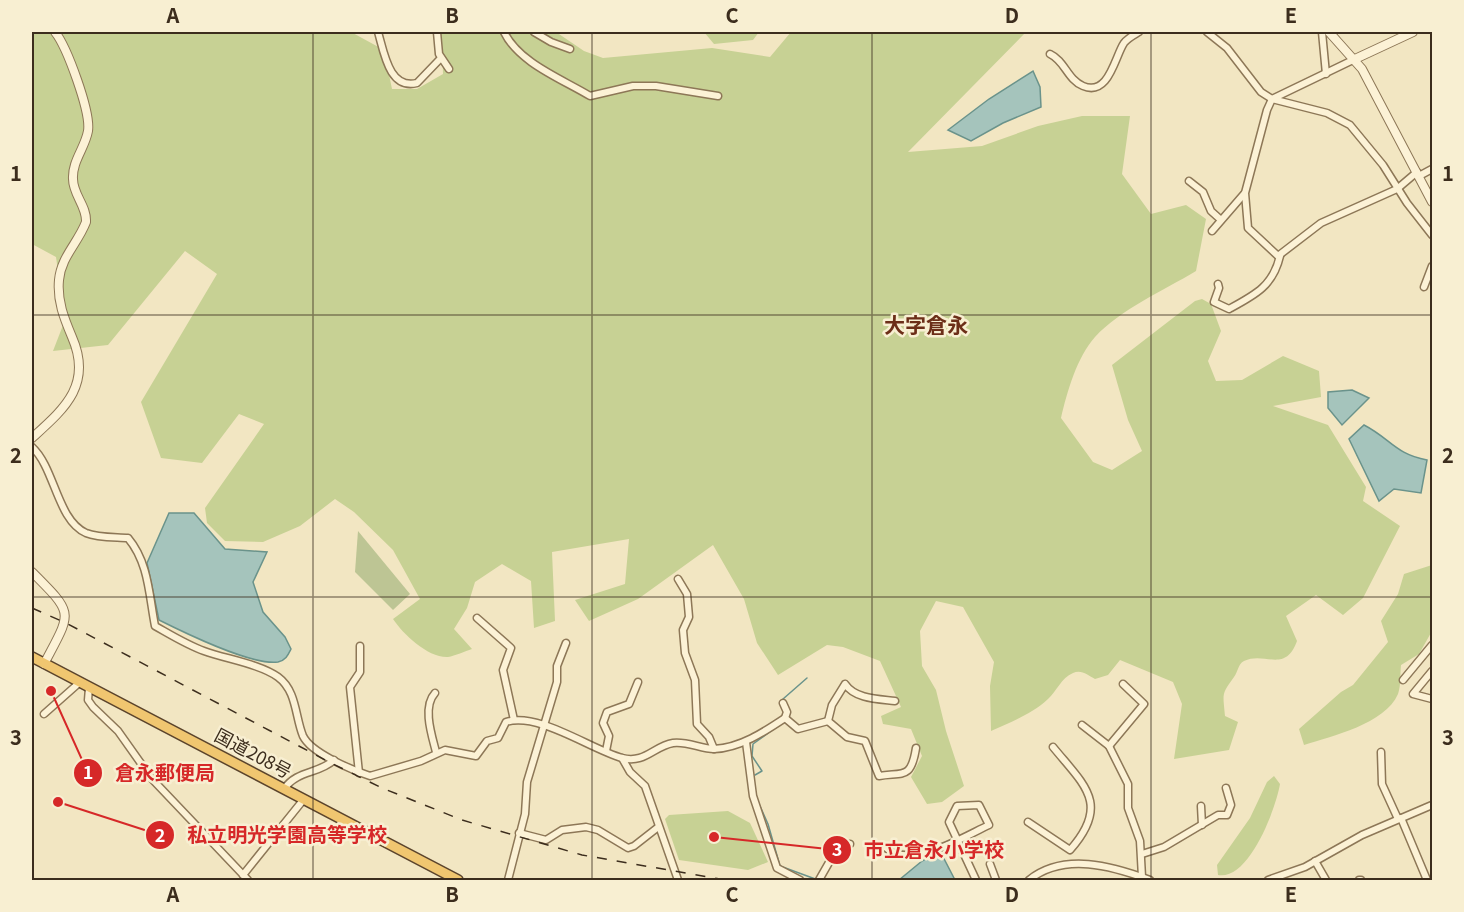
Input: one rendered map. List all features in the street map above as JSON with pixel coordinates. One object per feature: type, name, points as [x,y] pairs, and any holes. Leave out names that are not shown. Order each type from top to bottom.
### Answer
[{"type":"highway","name":"国道208号","points":[[32,657],[458,880]]},
{"type":"street","points":[[32,438],[72,399],[78,369],[77,349],[60,309],[58,282],[61,266],[86,222],[86,215],[75,188],[73,175],[87,137],[88,121],[71,68],[55,32]]},
{"type":"street","points":[[378,32],[389,67],[396,80],[402,83],[417,83],[441,58]]},
{"type":"street","points":[[437,32],[441,58],[449,69]]},
{"type":"street","points":[[504,32],[514,47],[532,62],[590,96],[633,86],[656,86],[680,92],[718,96]]},
{"type":"street","points":[[534,32],[570,50]]},
{"type":"street","points":[[1050,54],[1058,58],[1071,78],[1084,86],[1099,84],[1107,80],[1125,42],[1139,32]]},
{"type":"street","points":[[1207,32],[1227,48],[1261,92],[1272,99],[1328,112],[1350,125],[1383,165],[1397,189],[1432,235]]},
{"type":"street","points":[[1322,32],[1326,74]]},
{"type":"street","points":[[1329,32],[1355,59],[1432,202]]},
{"type":"street","points":[[1280,256],[1255,238],[1248,228],[1245,194],[1267,110],[1272,99],[1413,32]]},
{"type":"street","points":[[1218,284],[1220,288],[1214,302],[1229,309],[1255,294],[1276,273],[1280,256],[1321,223],[1397,189],[1418,174],[1432,169]]},
{"type":"street","points":[[1189,181],[1203,192],[1211,211],[1221,220]]},
{"type":"street","points":[[1212,231],[1245,194]]},
{"type":"street","points":[[1424,287],[1432,266]]},
{"type":"street","points":[[32,447],[51,477],[63,507],[78,529],[87,534],[128,538],[135,547],[144,566],[155,626],[201,650],[259,667],[279,677],[293,699],[304,736],[310,745],[359,773],[370,776],[421,761],[436,752],[445,750],[476,756],[487,741],[498,738],[506,722],[514,720],[545,727],[622,758],[645,758],[669,744],[677,743],[714,749],[746,742],[785,718],[787,712],[783,703]]},
{"type":"street","points":[[32,572],[60,600],[66,613],[66,623],[44,664]]},
{"type":"street","points":[[678,579],[687,594],[689,617],[683,630],[685,653],[695,680],[696,718],[714,749]]},
{"type":"street","points":[[477,618],[511,648],[503,670],[514,720]]},
{"type":"street","points":[[508,880],[525,814],[528,782],[557,682],[557,666],[566,643]]},
{"type":"street","points":[[1403,680],[1432,645]]},
{"type":"street","points":[[359,773],[350,687],[360,672],[360,646]]},
{"type":"street","points":[[1432,671],[1413,694],[1432,699]]},
{"type":"street","points":[[606,751],[609,736],[603,723],[607,712],[629,704],[638,682]]},
{"type":"street","points":[[828,721],[832,705],[846,682],[848,689],[860,695],[895,701]]},
{"type":"street","points":[[44,714],[79,683]]},
{"type":"street","points":[[1109,746],[1144,704],[1123,684]]},
{"type":"street","points":[[89,688],[88,700],[118,731],[152,779],[246,878],[304,800]]},
{"type":"street","points":[[435,693],[430,700],[429,726],[436,752]]},
{"type":"street","points":[[785,718],[798,729],[828,721]]},
{"type":"street","points":[[828,721],[847,737],[865,741],[879,776],[900,776],[909,770],[916,748]]},
{"type":"street","points":[[1082,725],[1109,746],[1128,784],[1128,807],[1140,841],[1147,880]]},
{"type":"street","points":[[746,742],[753,796],[777,868],[800,880]]},
{"type":"street","points":[[1053,747],[1085,784],[1090,795],[1091,804],[1085,834],[1070,850]]},
{"type":"street","points":[[1381,752],[1382,784],[1427,880]]},
{"type":"street","points":[[622,758],[630,772],[645,786],[657,828],[678,880]]},
{"type":"street","points":[[284,789],[292,779],[306,772],[326,767],[334,760]]},
{"type":"street","points":[[1142,854],[1164,847],[1230,811],[1226,788]]},
{"type":"street","points":[[885,848],[892,855],[915,857],[958,840],[989,825],[979,805],[957,806],[949,822],[958,840],[976,880]]},
{"type":"street","points":[[1268,880],[1315,861],[1353,839],[1432,805]]},
{"type":"street","points":[[1201,806],[1202,825]]},
{"type":"street","points":[[1028,822],[1070,850],[1076,864]]},
{"type":"street","points":[[519,833],[546,840],[562,830],[593,828],[628,848],[657,828]]},
{"type":"street","points":[[819,880],[840,845],[850,844]]},
{"type":"street","points":[[1315,861],[1326,880]]},
{"type":"street","points":[[990,864],[996,880]]},
{"type":"street","points":[[1029,880],[1047,869],[1076,864],[1113,867],[1147,880]]},
{"type":"green space","points":[[32,32],[351,32],[384,50],[392,89],[417,89],[443,74],[442,37],[438,32],[556,32],[584,51],[603,58],[712,48],[770,57],[791,32],[1026,32],[908,152],[982,146],[1038,126],[1082,116],[1130,116],[1122,174],[1151,214],[1186,205],[1206,219],[1196,271],[1117,318],[1095,337],[1083,354],[1070,386],[1061,418],[1093,462],[1112,470],[1142,451],[1128,420],[1112,365],[1195,301],[1202,299],[1211,304],[1221,331],[1208,361],[1216,381],[1242,380],[1283,356],[1319,371],[1321,397],[1273,406],[1328,425],[1366,487],[1363,501],[1400,526],[1363,598],[1343,615],[1316,595],[1286,616],[1297,641],[1287,657],[1274,660],[1252,659],[1240,664],[1224,695],[1225,716],[1238,722],[1229,750],[1174,759],[1182,704],[1173,682],[1120,660],[1108,675],[1095,679],[1082,672],[1069,675],[1048,699],[1035,709],[991,731],[990,686],[994,662],[963,607],[936,601],[920,631],[922,666],[936,690],[946,731],[964,786],[942,802],[927,804],[911,777],[922,756],[911,729],[883,724],[881,716],[901,707],[880,661],[843,647],[827,645],[778,675],[757,643],[744,599],[713,545],[638,599],[589,621],[575,600],[625,584],[629,539],[552,552],[555,621],[534,628],[531,581],[502,564],[475,582],[467,608],[454,629],[472,649],[448,657],[432,654],[410,638],[393,619],[420,599],[393,550],[354,512],[335,499],[300,526],[263,542],[225,541],[207,523],[205,508],[264,424],[239,414],[202,463],[161,458],[141,402],[217,274],[185,251],[108,345],[53,351],[65,320],[56,257],[32,244]]},
{"type":"green space","points":[[704,32],[759,32],[753,40],[714,44]]},
{"type":"green space","points":[[358,531],[410,594],[393,610],[355,572]]},
{"type":"green space","points":[[1432,565],[1432,631],[1419,654],[1401,665],[1399,691],[1391,704],[1370,721],[1343,733],[1304,745],[1299,729],[1341,692],[1353,685],[1388,642],[1381,621],[1398,594],[1404,574]]},
{"type":"green space","points":[[1274,776],[1280,784],[1273,809],[1259,841],[1240,867],[1229,874],[1218,875],[1217,865],[1250,818],[1267,782]]},
{"type":"green space","points":[[728,811],[750,823],[768,862],[748,870],[679,860],[665,819],[669,815]]},
{"type":"water","points":[[1033,71],[1040,87],[1041,107],[1003,123],[971,141],[948,130],[989,99]]},
{"type":"water","points":[[1352,390],[1369,398],[1342,425],[1328,408],[1328,392]]},
{"type":"water","points":[[1364,425],[1407,454],[1427,460],[1421,493],[1394,489],[1379,501],[1349,439]]},
{"type":"water","points":[[169,513],[194,513],[225,549],[267,552],[253,582],[263,612],[285,637],[291,649],[285,659],[278,662],[267,662],[252,659],[218,647],[159,620],[147,563]]},
{"type":"water","points":[[940,851],[955,880],[899,880],[922,861]]},
{"type":"waterway","points":[[785,702],[783,699],[807,678]]},
{"type":"waterway","points":[[755,775],[762,771],[752,756],[753,744],[786,720]]},
{"type":"waterway","points":[[759,804],[768,824],[780,866],[818,880]]},
{"type":"railway","points":[[32,608],[66,623],[331,763],[382,788],[462,820],[582,855],[726,880]]},
{"type":"place","name":"倉永郵便局","points":[[51,691]]},
{"type":"place","name":"私立明光学園高等学校","points":[[58,802]]},
{"type":"place","name":"市立倉永小学校","points":[[714,837]]},
{"type":"district","name":"大字倉永","points":[[926,326]]}]
